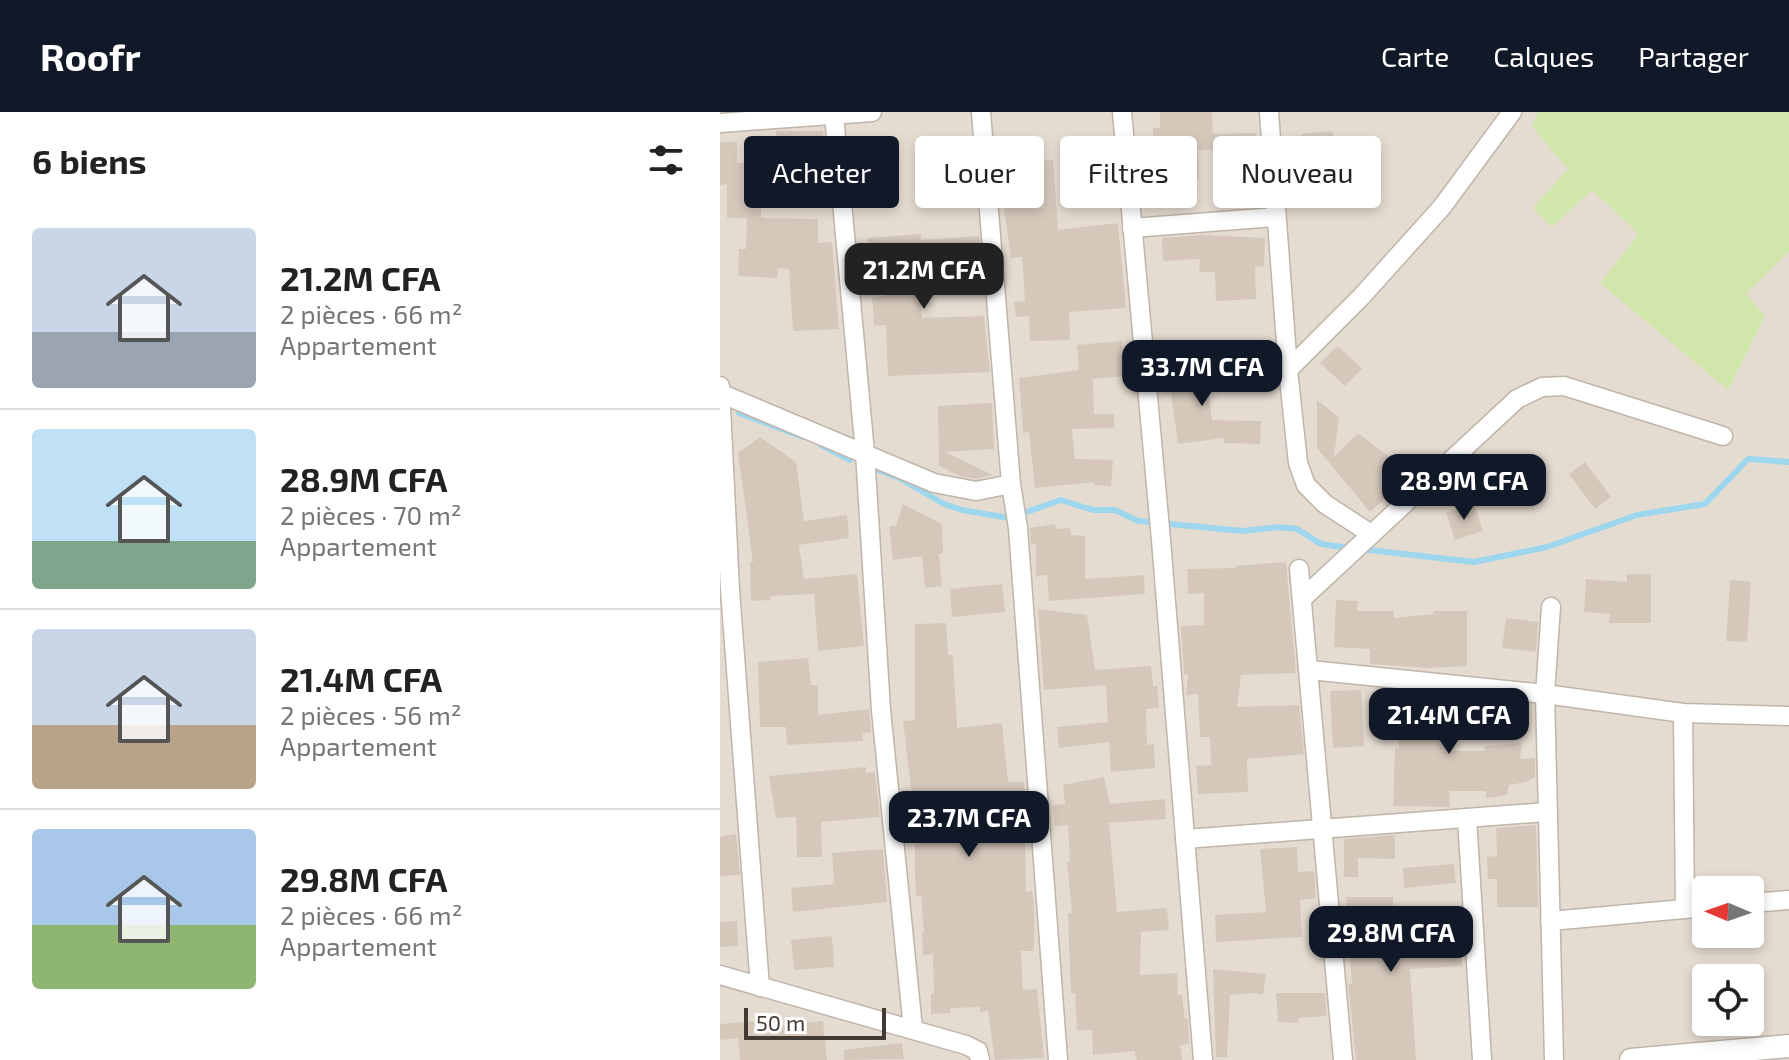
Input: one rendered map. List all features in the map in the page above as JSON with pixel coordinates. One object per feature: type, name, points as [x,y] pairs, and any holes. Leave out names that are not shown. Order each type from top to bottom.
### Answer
[{"type":"street","points":[[720,123],[872,112]]},
{"type":"street","points":[[981,112],[1018,528],[1058,1060]]},
{"type":"street","points":[[1122,112],[1161,540],[1203,1060]]},
{"type":"street","points":[[1269,112],[1298,463],[1306,485],[1365,539]]},
{"type":"street","points":[[1288,370],[1361,297],[1442,207],[1512,112]]},
{"type":"street","points":[[834,115],[865,453],[881,710],[913,1029]]},
{"type":"street","points":[[1132,228],[1276,217]]},
{"type":"street","points":[[720,386],[725,590],[760,987]]},
{"type":"street","points":[[1303,598],[1517,399],[1542,387],[1564,386],[1723,436]]},
{"type":"street","points":[[720,393],[914,476],[960,490],[1013,493]]},
{"type":"street","points":[[1299,569],[1343,1060]]},
{"type":"street","points":[[1551,607],[1545,694],[1554,1060]]},
{"type":"street","points":[[1310,670],[1545,694],[1683,713],[1789,716]]},
{"type":"street","points":[[1683,713],[1685,909]]},
{"type":"street","points":[[1185,839],[1547,812]]},
{"type":"street","points":[[1467,818],[1482,1060]]},
{"type":"street","points":[[1764,902],[1789,900]]},
{"type":"street","points":[[1550,921],[1692,908]]},
{"type":"street","points":[[720,975],[966,1045],[978,1051],[980,1060]]},
{"type":"street","points":[[1631,1060],[1789,1046]]},
{"type":"shaded area","points":[[720,112],[1789,112],[1789,1060],[720,1060]]},
{"type":"green space","points":[[1538,112],[1789,112],[1789,251],[1746,294],[1765,316],[1728,390],[1600,283],[1639,234],[1592,190],[1552,227],[1533,208],[1568,169],[1532,126]]},
{"type":"building","points":[[1160,112],[1212,112],[1213,134],[1256,133],[1256,136],[1213,136],[1213,150],[1198,150],[1197,179],[1197,136],[1153,136],[1153,128],[1160,128]]},
{"type":"building","points":[[776,131],[823,131],[823,136],[776,136]]},
{"type":"building","points":[[1333,131],[1334,136],[1301,136]]},
{"type":"building","points":[[720,142],[737,142],[737,163],[744,162],[744,208],[761,208],[761,218],[818,219],[818,243],[832,242],[839,329],[793,331],[789,269],[778,268],[777,278],[738,276],[739,249],[746,249],[747,218],[727,218],[727,184],[720,185]]},
{"type":"building","points":[[1053,160],[1058,230],[1118,223],[1126,308],[1069,312],[1070,340],[1030,341],[1029,316],[1016,317],[1014,302],[1025,301],[1022,257],[1011,258],[1004,208],[1044,208],[1044,161]]},
{"type":"building","points":[[921,234],[921,240],[979,236],[980,254],[917,260],[922,318],[984,316],[990,372],[888,376],[886,325],[874,326],[872,297],[884,296],[880,262],[870,263],[868,238]]},
{"type":"building","points":[[1202,235],[1265,238],[1264,267],[1255,266],[1256,299],[1216,301],[1215,272],[1199,272],[1200,259],[1163,261],[1162,238]]},
{"type":"building","points":[[1122,341],[1124,376],[1093,379],[1094,414],[1114,414],[1114,428],[1072,429],[1075,459],[1113,460],[1111,486],[1094,485],[1094,482],[1035,488],[1029,432],[1023,433],[1019,378],[1079,370],[1077,345]]},
{"type":"building","points":[[1338,346],[1362,369],[1345,386],[1320,363]]},
{"type":"building","points":[[1212,356],[1215,388],[1208,389],[1212,420],[1261,421],[1260,444],[1224,443],[1224,438],[1178,444],[1171,393],[1163,393],[1160,361],[1176,359],[1177,380],[1195,380],[1196,357]]},
{"type":"building","points":[[1317,400],[1339,417],[1334,457],[1358,433],[1412,475],[1370,512],[1317,448]]},
{"type":"building","points":[[992,403],[994,449],[945,452],[993,475],[976,479],[960,476],[939,466],[938,406]]},
{"type":"building","points":[[760,437],[796,462],[804,521],[847,515],[849,538],[799,545],[804,579],[857,574],[864,646],[818,651],[814,594],[770,596],[770,600],[751,601],[750,562],[753,562],[738,453]]},
{"type":"building","points":[[1585,462],[1611,497],[1595,509],[1569,474]]},
{"type":"building","points":[[903,504],[942,524],[943,553],[939,554],[942,586],[925,588],[922,556],[893,560],[889,526],[896,526]]},
{"type":"building","points":[[1474,504],[1483,531],[1455,540],[1446,513]]},
{"type":"building","points":[[1055,524],[1056,529],[1070,528],[1071,535],[1085,536],[1085,579],[1144,575],[1145,594],[1049,601],[1047,575],[1036,576],[1036,544],[1031,545],[1030,528]]},
{"type":"building","points":[[1286,562],[1296,673],[1241,675],[1237,707],[1299,705],[1304,754],[1247,759],[1248,792],[1198,794],[1196,766],[1211,765],[1210,737],[1200,737],[1198,694],[1186,695],[1188,674],[1184,675],[1181,626],[1204,625],[1204,593],[1188,594],[1187,569]]},
{"type":"building","points":[[1627,574],[1651,574],[1651,623],[1609,623],[1610,614],[1584,612],[1586,579],[1627,582]]},
{"type":"building","points":[[1730,580],[1751,582],[1747,642],[1726,641]]},
{"type":"building","points":[[1002,584],[1005,612],[952,617],[950,589]]},
{"type":"building","points":[[1336,600],[1358,601],[1357,611],[1394,611],[1394,618],[1434,614],[1434,611],[1467,611],[1467,666],[1429,668],[1370,664],[1370,649],[1334,647]]},
{"type":"building","points":[[1038,609],[1087,615],[1095,670],[1151,666],[1159,708],[1146,709],[1147,745],[1154,744],[1155,768],[1111,772],[1109,742],[1059,748],[1057,727],[1108,722],[1106,685],[1044,690]]},
{"type":"building","points":[[1506,618],[1538,622],[1536,652],[1502,648]]},
{"type":"building","points":[[946,623],[948,655],[953,655],[957,728],[1002,723],[1008,782],[1024,782],[1025,803],[1012,803],[1015,838],[1025,838],[1026,892],[1032,891],[1034,906],[1034,951],[1021,951],[1023,990],[1037,989],[1044,1058],[995,1060],[988,1011],[980,1012],[980,1007],[950,1008],[950,1013],[931,1014],[933,954],[923,955],[921,896],[916,896],[915,820],[903,721],[915,720],[915,624]]},
{"type":"building","points":[[808,658],[811,685],[818,685],[818,715],[869,709],[871,732],[862,733],[863,741],[787,745],[786,727],[760,727],[758,662]]},
{"type":"building","points":[[1361,690],[1364,746],[1333,748],[1330,691]]},
{"type":"building","points":[[1397,700],[1490,701],[1490,718],[1453,717],[1452,751],[1485,751],[1485,746],[1522,743],[1520,759],[1535,758],[1535,777],[1509,785],[1507,795],[1486,798],[1486,791],[1449,791],[1450,807],[1393,806],[1395,748],[1399,748]]},
{"type":"building","points":[[866,767],[866,773],[875,772],[880,817],[821,822],[822,857],[797,857],[796,817],[776,818],[769,776]]},
{"type":"building","points":[[1104,777],[1110,804],[1165,799],[1166,819],[1109,823],[1117,912],[1167,908],[1169,930],[1141,932],[1140,975],[1177,973],[1178,995],[1182,995],[1185,1019],[1188,1019],[1189,1044],[1180,1045],[1182,1060],[1137,1060],[1134,1051],[1093,1055],[1092,1030],[1077,1030],[1075,993],[1071,994],[1068,913],[1072,913],[1067,862],[1070,861],[1068,825],[1055,826],[1053,805],[1065,804],[1063,785]]},
{"type":"building","points":[[1536,825],[1538,907],[1497,907],[1497,879],[1488,879],[1487,857],[1497,856],[1496,828]]},
{"type":"building","points":[[736,834],[740,875],[720,876],[720,837]]},
{"type":"building","points":[[1395,835],[1395,859],[1358,858],[1358,877],[1344,877],[1344,839]]},
{"type":"building","points":[[1297,847],[1298,872],[1314,871],[1316,898],[1300,900],[1302,937],[1216,942],[1215,915],[1266,912],[1260,849]]},
{"type":"building","points":[[883,849],[887,902],[793,912],[791,888],[834,884],[832,853]]},
{"type":"building","points":[[1454,864],[1456,883],[1404,888],[1403,868]]},
{"type":"building","points":[[1346,897],[1393,897],[1393,923],[1459,919],[1462,966],[1410,969],[1416,1060],[1356,1060],[1348,984],[1352,984]]},
{"type":"building","points":[[737,921],[738,946],[720,947],[720,922]]},
{"type":"building","points":[[832,936],[834,967],[794,970],[791,940]]},
{"type":"building","points":[[1213,969],[1266,974],[1263,995],[1230,995],[1227,1057],[1216,1057]]},
{"type":"building","points":[[1276,993],[1325,993],[1327,1016],[1299,1018],[1298,1023],[1278,1022]]},
{"type":"building","points":[[759,1021],[760,1027],[823,1021],[827,1060],[740,1060],[738,1038],[720,1040],[720,1024]]},
{"type":"building","points":[[902,1043],[904,1059],[844,1060],[844,1050]]},
{"type":"waterway","points":[[739,413],[803,437]]},
{"type":"waterway","points":[[821,445],[850,460]]},
{"type":"waterway","points":[[1360,549],[1474,562],[1547,547],[1637,515],[1705,504],[1748,459],[1789,462]]},
{"type":"waterway","points":[[871,467],[899,478],[944,504],[1009,518],[1061,500],[1093,510],[1115,510],[1138,521],[1243,531],[1279,527],[1297,529],[1321,544],[1349,548]]}]
